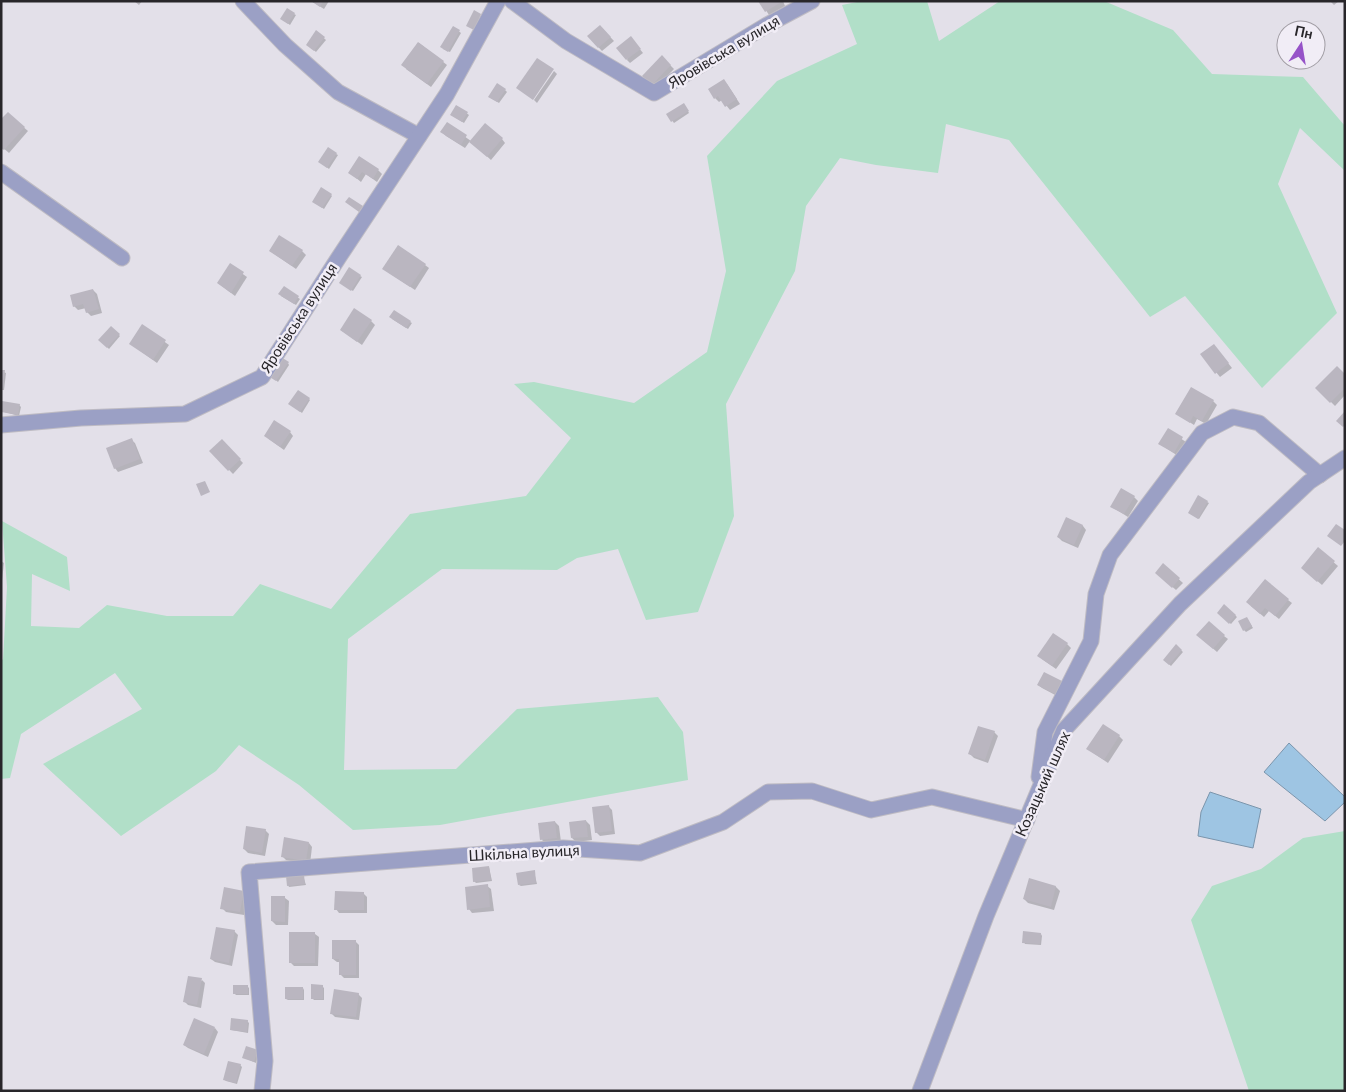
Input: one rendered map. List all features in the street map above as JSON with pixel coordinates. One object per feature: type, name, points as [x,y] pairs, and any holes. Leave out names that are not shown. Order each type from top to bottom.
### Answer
[{"type":"street","points":[[244,1],[285,45],[338,92],[420,136]]},
{"type":"street","name":"Яровівська вулиця","points":[[1,424],[81,418],[185,414],[262,377],[447,94],[498,1]]},
{"type":"street","name":"Яровівська вулиця","points":[[512,1],[566,41],[654,94],[768,24],[812,1]]},
{"type":"street","points":[[1,172],[122,258]]},
{"type":"street","points":[[1036,797],[1045,732],[1091,641],[1096,594],[1110,555],[1202,433],[1233,417],[1259,423],[1320,475]]},
{"type":"street","name":"Козацький шлях","points":[[920,1091],[986,916],[1064,730],[1180,604],[1309,482],[1345,458]]},
{"type":"street","name":"Шкільна вулиця","points":[[262,1091],[265,1061],[249,872],[563,848],[640,853],[723,822],[768,792],[812,791],[871,810],[932,797],[1027,820]]},
{"type":"green space","points":[[862,1],[927,1],[939,41],[1000,1],[1104,1],[1173,30],[1212,74],[1303,77],[1345,126],[1345,171],[1300,128],[1278,184],[1337,313],[1262,388],[1185,296],[1150,317],[1009,140],[946,124],[938,173],[840,158],[806,206],[795,271],[726,404],[734,516],[698,612],[646,620],[618,549],[577,558],[557,570],[442,569],[348,639],[344,770],[456,769],[517,709],[658,697],[683,732],[688,780],[440,825],[353,830],[299,785],[239,745],[216,771],[121,836],[43,764],[142,709],[115,673],[21,734],[10,778],[1,779],[1,658],[3,660],[7,587],[2,521],[67,557],[70,591],[32,574],[31,626],[79,628],[107,605],[167,616],[233,616],[260,584],[331,609],[410,514],[526,496],[571,438],[514,384],[534,382],[634,403],[707,352],[726,271],[707,156],[777,81],[857,44],[842,5]]},
{"type":"green space","points":[[1345,831],[1345,1091],[1249,1091],[1191,920],[1212,886],[1261,869],[1303,838]]},
{"type":"water","points":[[1289,743],[1345,797],[1345,802],[1325,821],[1264,772]]},
{"type":"water","points":[[1210,792],[1261,809],[1253,848],[1198,836],[1201,812]]},
{"type":"building","points":[[311,1],[323,1],[320,7]]},
{"type":"building","points":[[758,1],[783,1],[765,12]]},
{"type":"building","points":[[287,8],[295,13],[288,24],[280,19]]},
{"type":"building","points":[[474,10],[481,14],[474,30],[466,26]]},
{"type":"building","points":[[600,25],[611,37],[598,48],[587,36]]},
{"type":"building","points":[[453,26],[460,30],[448,52],[440,47]]},
{"type":"building","points":[[316,30],[325,37],[314,51],[306,45]]},
{"type":"building","points":[[631,36],[641,49],[626,60],[616,48]]},
{"type":"building","points":[[418,42],[444,61],[427,84],[401,65]]},
{"type":"building","points":[[662,55],[671,65],[652,85],[642,76]]},
{"type":"building","points":[[537,58],[554,69],[533,100],[516,88]]},
{"type":"building","points":[[724,79],[737,99],[725,107],[718,96],[714,99],[708,89]]},
{"type":"building","points":[[497,83],[506,89],[497,102],[488,97]]},
{"type":"building","points":[[684,103],[689,111],[671,122],[666,114]]},
{"type":"building","points":[[456,105],[468,112],[462,122],[450,115]]},
{"type":"building","points":[[8,112],[25,127],[4,150],[1,148],[1,119]]},
{"type":"building","points":[[447,122],[467,135],[461,145],[440,132]]},
{"type":"building","points":[[485,123],[503,138],[487,157],[469,142]]},
{"type":"building","points":[[328,147],[337,153],[327,168],[318,162]]},
{"type":"building","points":[[359,156],[379,169],[373,179],[362,172],[357,179],[348,173]]},
{"type":"building","points":[[321,187],[332,194],[322,208],[312,202]]},
{"type":"building","points":[[349,197],[363,206],[359,212],[345,202]]},
{"type":"building","points":[[279,235],[303,250],[292,266],[269,251]]},
{"type":"building","points":[[398,245],[426,264],[410,287],[382,269]]},
{"type":"building","points":[[230,263],[244,272],[231,293],[217,283]]},
{"type":"building","points":[[349,267],[361,275],[351,291],[339,283]]},
{"type":"building","points":[[284,286],[299,296],[294,304],[278,294]]},
{"type":"building","points":[[93,289],[99,309],[86,313],[83,304],[73,307],[70,295]]},
{"type":"building","points":[[354,308],[372,320],[357,342],[340,330]]},
{"type":"building","points":[[394,310],[411,321],[406,328],[389,317]]},
{"type":"building","points":[[142,324],[166,340],[153,360],[129,344]]},
{"type":"building","points":[[111,326],[120,334],[107,348],[98,340]]},
{"type":"building","points":[[1214,344],[1229,363],[1215,374],[1200,354]]},
{"type":"building","points":[[281,357],[289,362],[276,381],[268,376]]},
{"type":"building","points":[[1337,366],[1345,374],[1345,388],[1330,403],[1315,388]]},
{"type":"building","points":[[1,370],[5,370],[3,389],[1,389]]},
{"type":"building","points":[[1191,387],[1214,400],[1202,421],[1193,416],[1190,423],[1175,414]]},
{"type":"building","points":[[298,390],[310,398],[300,412],[288,404]]},
{"type":"building","points":[[2,401],[20,404],[18,415],[1,412]]},
{"type":"building","points":[[1345,411],[1345,425],[1343,427],[1336,421]]},
{"type":"building","points":[[274,420],[291,431],[280,447],[264,436]]},
{"type":"building","points":[[1168,428],[1183,437],[1174,453],[1158,444]]},
{"type":"building","points":[[132,438],[140,459],[114,469],[106,448]]},
{"type":"building","points":[[222,439],[241,459],[228,471],[209,451]]},
{"type":"building","points":[[205,481],[210,492],[201,496],[196,484]]},
{"type":"building","points":[[1121,488],[1135,496],[1124,514],[1110,507]]},
{"type":"building","points":[[1198,495],[1208,501],[1198,519],[1188,513]]},
{"type":"building","points":[[1066,517],[1083,525],[1074,545],[1057,537]]},
{"type":"building","points":[[1336,524],[1345,530],[1345,541],[1341,546],[1327,536]]},
{"type":"building","points":[[1318,547],[1335,561],[1317,582],[1301,568]]},
{"type":"building","points":[[1163,563],[1180,578],[1172,588],[1155,573]]},
{"type":"building","points":[[1265,579],[1289,599],[1275,616],[1265,608],[1260,614],[1246,602]]},
{"type":"building","points":[[1224,604],[1236,615],[1229,624],[1217,613]]},
{"type":"building","points":[[1247,617],[1252,626],[1243,631],[1238,621]]},
{"type":"building","points":[[1209,621],[1225,635],[1213,649],[1196,635]]},
{"type":"building","points":[[1053,633],[1068,643],[1052,666],[1037,656]]},
{"type":"building","points":[[1176,644],[1182,650],[1169,665],[1163,660]]},
{"type":"building","points":[[1044,672],[1062,681],[1055,694],[1037,685]]},
{"type":"building","points":[[1103,724],[1120,735],[1104,760],[1086,749]]},
{"type":"building","points":[[978,726],[995,731],[985,760],[968,754]]},
{"type":"building","points":[[609,805],[612,831],[595,833],[592,807]]},
{"type":"building","points":[[586,820],[588,837],[571,838],[569,822]]},
{"type":"building","points":[[555,821],[557,838],[540,840],[538,823]]},
{"type":"building","points":[[246,826],[266,829],[262,853],[243,849]]},
{"type":"building","points":[[284,837],[309,842],[306,861],[281,857]]},
{"type":"building","points":[[489,866],[491,880],[473,882],[472,868]]},
{"type":"building","points":[[535,870],[536,883],[518,885],[516,873]]},
{"type":"building","points":[[304,875],[305,884],[287,886],[286,876]]},
{"type":"building","points":[[1029,878],[1056,886],[1051,907],[1023,899]]},
{"type":"building","points":[[488,884],[490,907],[467,910],[465,887]]},
{"type":"building","points":[[224,887],[244,891],[240,912],[220,909]]},
{"type":"building","points":[[335,891],[364,892],[364,910],[334,910]]},
{"type":"building","points":[[271,896],[285,896],[285,922],[271,921]]},
{"type":"building","points":[[216,927],[235,930],[229,963],[210,959]]},
{"type":"building","points":[[1023,931],[1041,933],[1040,944],[1022,943]]},
{"type":"building","points":[[289,932],[315,932],[315,963],[289,963]]},
{"type":"building","points":[[332,940],[356,940],[356,975],[339,975],[339,959],[332,959]]},
{"type":"building","points":[[188,976],[202,978],[197,1005],[183,1002]]},
{"type":"building","points":[[311,984],[323,985],[323,999],[311,999]]},
{"type":"building","points":[[233,985],[248,985],[248,994],[233,994]]},
{"type":"building","points":[[285,987],[303,987],[303,999],[285,999]]},
{"type":"building","points":[[334,989],[359,993],[356,1017],[330,1014]]},
{"type":"building","points":[[194,1018],[215,1027],[204,1054],[183,1045]]},
{"type":"building","points":[[231,1018],[248,1020],[247,1032],[230,1030]]},
{"type":"building","points":[[246,1046],[258,1050],[254,1062],[242,1058]]},
{"type":"building","points":[[228,1061],[241,1064],[236,1083],[223,1080]]}]
